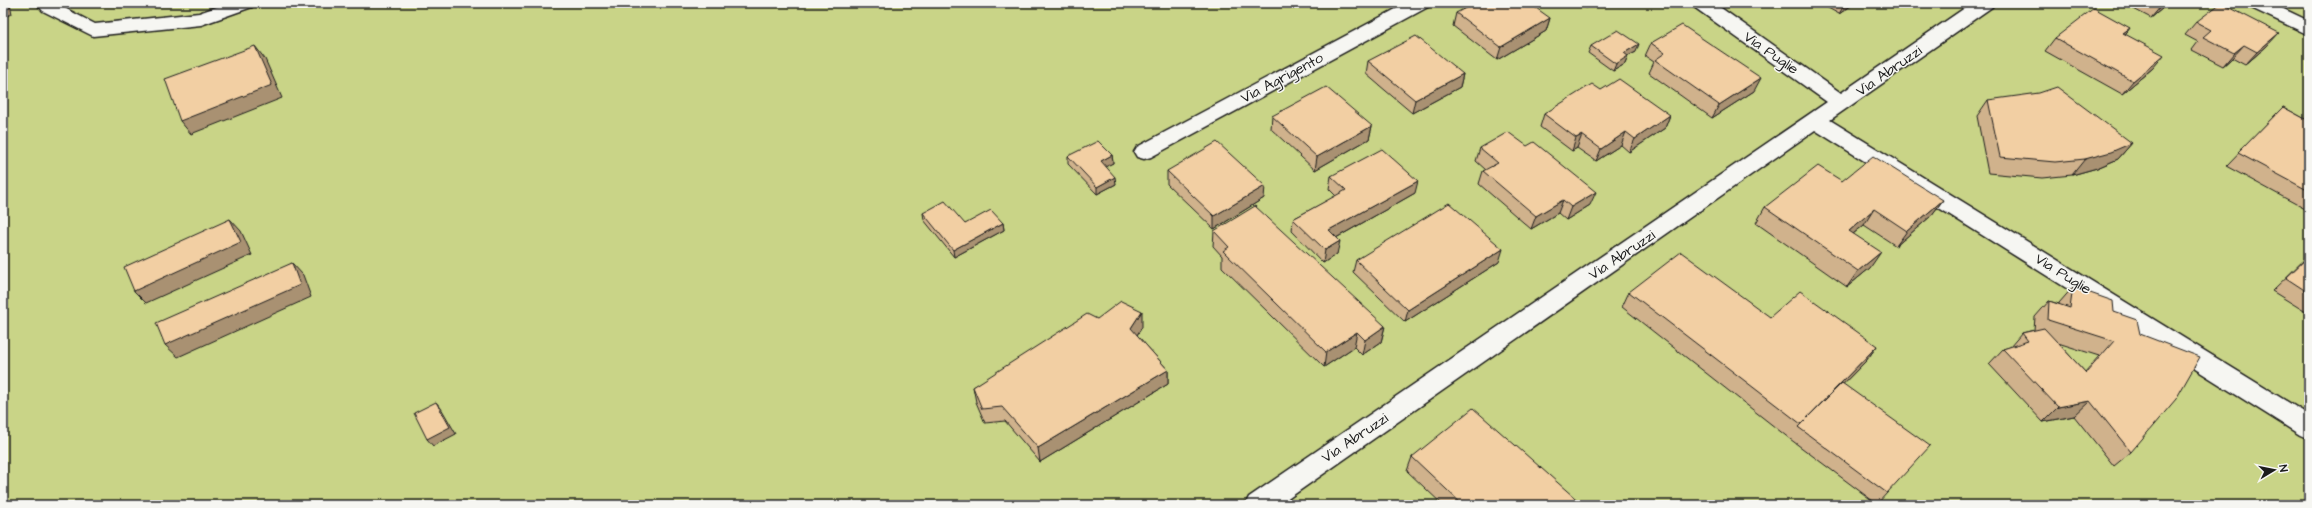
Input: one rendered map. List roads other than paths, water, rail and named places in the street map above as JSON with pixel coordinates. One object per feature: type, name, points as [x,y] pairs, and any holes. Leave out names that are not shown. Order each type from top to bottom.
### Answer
[{"type":"street","name":"Via Agrigento","points":[[1144,152],[1421,3]]},
{"type":"street","name":"Via Puglie","points":[[1701,3],[1842,103]]},
{"type":"street","points":[[2256,3],[2309,29]]},
{"type":"street","name":"Via Abruzzi","points":[[1258,505],[1842,103],[1974,5]]},
{"type":"street","name":"Via Puglie","points":[[1816,121],[2309,428]]},
{"type":"lane","points":[[45,3],[48,8],[93,30],[201,19],[246,3]]}]
